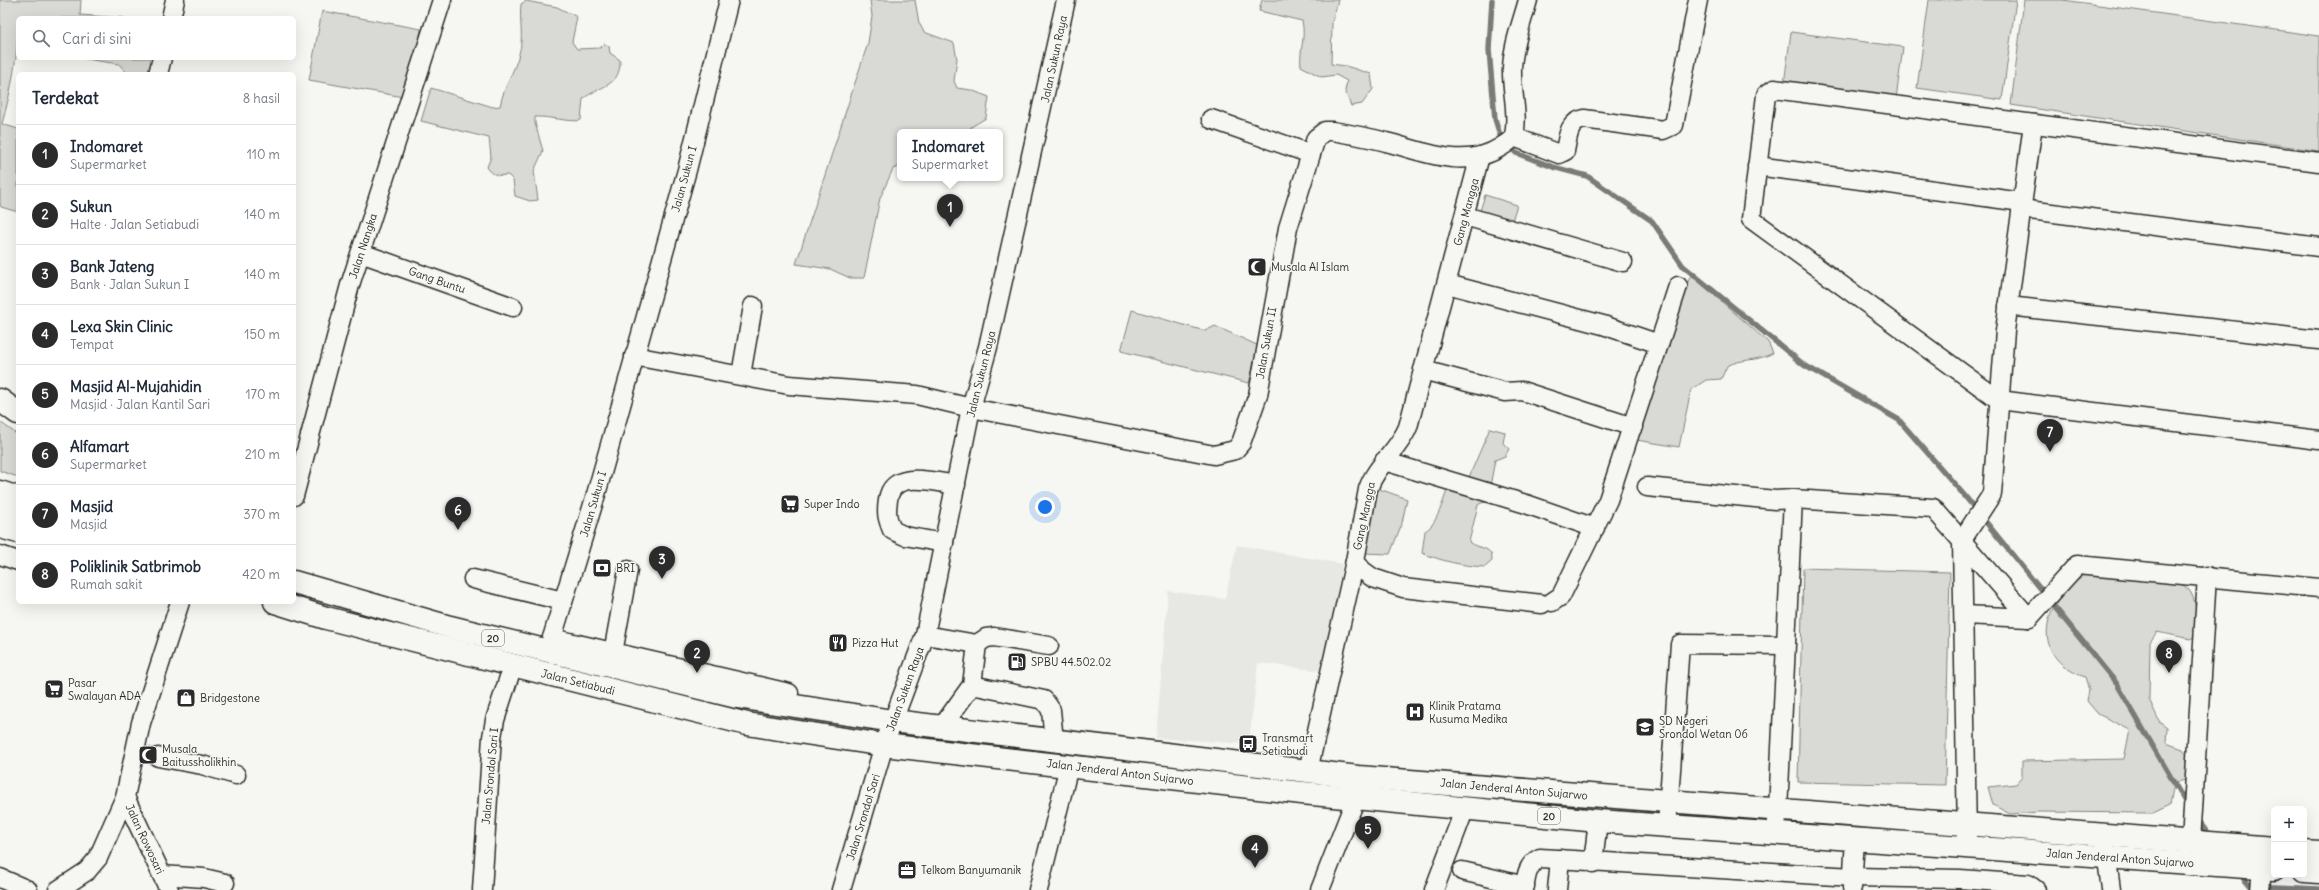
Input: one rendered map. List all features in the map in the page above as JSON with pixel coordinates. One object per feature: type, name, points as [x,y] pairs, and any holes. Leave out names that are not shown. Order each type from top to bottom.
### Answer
[{"type":"highway","points":[[0,400],[16,412]]},
{"type":"highway","points":[[0,492],[16,497]]},
{"type":"highway","points":[[0,513],[16,518]]},
{"type":"highway","points":[[296,571],[332,594]]},
{"type":"highway","name":"Jalan Setiabudi","points":[[296,583],[450,627],[550,645],[738,697],[893,721]]},
{"type":"highway","name":"Jalan Setiabudi","points":[[281,604],[326,618],[747,724],[884,745]]},
{"type":"highway","name":"Jalan Jenderal Anton Sujarwo","points":[[893,721],[941,728],[1308,771],[1357,787],[1465,808],[1532,815],[1967,847],[2105,846],[2208,850],[2271,848]]},
{"type":"highway","name":"Jalan Jenderal Anton Sujarwo","points":[[884,745],[1069,766],[1357,787],[1534,791],[1967,825],[2105,846]]},
{"type":"highway","points":[[1532,815],[1534,791]]},
{"type":"highway","name":"Jalan Jenderal Anton Sujarwo","points":[[2208,850],[2239,867],[2264,877]]},
{"type":"highway","points":[[2307,851],[2319,852]]},
{"type":"highway","points":[[2307,871],[2319,872]]},
{"type":"street","points":[[171,16],[175,0]]},
{"type":"street","name":"Jalan Nangka","points":[[296,489],[361,253],[442,0]]},
{"type":"street","name":"Jalan Sukun I","points":[[550,645],[592,511],[687,170],[728,0]]},
{"type":"street","name":"Jalan Sukun Raya","points":[[884,745],[925,635],[971,408],[993,324],[1066,0]]},
{"type":"street","name":"Gang Mangga","points":[[1308,771],[1355,561],[1368,489],[1372,478],[1405,434],[1465,216],[1500,146],[1516,120],[1512,68],[1514,51],[1528,0]]},
{"type":"street","points":[[1500,146],[1559,154],[1565,151],[1571,126],[1577,120],[1584,119],[1663,130],[1674,125],[1698,0]]},
{"type":"street","points":[[158,72],[162,60]]},
{"type":"street","points":[[2319,162],[1774,89],[1766,95],[1751,220],[1999,400],[2319,440]]},
{"type":"street","points":[[1211,119],[1311,154]]},
{"type":"street","points":[[1967,847],[1962,540],[1992,494],[2008,306],[2033,124]]},
{"type":"street","name":"Jalan Sukun II","points":[[971,408],[1214,455],[1235,450],[1241,443],[1258,395],[1288,228],[1316,138],[1325,132],[1332,131],[1386,142],[1441,157],[1461,159],[1500,146]]},
{"type":"street","points":[[1757,166],[2021,206],[2319,247]]},
{"type":"street","points":[[1465,216],[1623,262]]},
{"type":"street","name":"Gang Buntu","points":[[361,253],[513,307]]},
{"type":"street","points":[[1447,284],[1603,325],[1660,344]]},
{"type":"street","points":[[1355,561],[1362,570],[1372,578],[1403,588],[1547,603],[1561,596],[1608,500],[1678,286]]},
{"type":"street","points":[[741,375],[753,306]]},
{"type":"street","points":[[2008,306],[2319,340]]},
{"type":"street","points":[[634,356],[789,384],[909,394],[971,408]]},
{"type":"street","points":[[1423,370],[1505,392],[1522,391],[1633,427]]},
{"type":"street","points":[[1384,461],[1526,504],[1595,528]]},
{"type":"street","points":[[944,543],[906,536],[892,530],[886,516],[889,491],[898,482],[917,479],[956,486]]},
{"type":"street","points":[[1647,488],[1775,500],[1793,499],[1933,508],[2033,613]]},
{"type":"street","points":[[1775,834],[1778,810],[1793,499]]},
{"type":"street","points":[[0,529],[16,533]]},
{"type":"street","points":[[0,556],[16,560]]},
{"type":"street","points":[[1964,615],[2033,613],[2077,565],[2207,576],[2319,588]]},
{"type":"street","points":[[613,653],[628,570]]},
{"type":"street","points":[[2207,576],[2192,818],[2208,850]]},
{"type":"street","points":[[473,579],[563,601]]},
{"type":"street","name":"Jalan Rowosari","points":[[166,882],[125,797],[137,752],[141,722],[179,604]]},
{"type":"street","points":[[925,635],[977,644],[986,638],[994,637],[1049,646]]},
{"type":"street","points":[[941,728],[972,685],[977,644]]},
{"type":"street","points":[[1667,826],[1670,802],[1680,644],[1785,645]]},
{"type":"street","points":[[550,645],[613,653],[789,693]]},
{"type":"street","name":"Jalan Srondol Sari I","points":[[482,890],[492,737],[495,720],[513,666]]},
{"type":"street","points":[[972,685],[1044,700],[1052,710],[1054,741]]},
{"type":"street","name":"Jalan Srondol Sari","points":[[841,890],[884,745]]},
{"type":"street","points":[[158,757],[202,765],[236,776]]},
{"type":"street","points":[[1038,890],[1069,766]]},
{"type":"street","points":[[1320,890],[1357,787]]},
{"type":"street","points":[[58,890],[87,871],[98,858],[125,797]]},
{"type":"street","points":[[1434,890],[1465,808]]},
{"type":"street","points":[[1594,863],[1598,821]]},
{"type":"street","points":[[1852,884],[1855,839]]},
{"type":"street","points":[[2105,846],[2111,890]]},
{"type":"street","points":[[1462,871],[1525,888],[1527,871],[1534,861],[1540,858],[1852,884],[1960,879],[2028,884],[2036,890]]},
{"type":"street","points":[[1557,890],[1560,859]]},
{"type":"street","points":[[0,878],[28,890]]},
{"type":"street","points":[[166,882],[204,878],[225,883]]},
{"type":"shaded area","points":[[0,0],[81,0],[80,15],[95,16],[16,16],[16,55],[14,72],[2,124],[16,128],[16,211],[1,207]]},
{"type":"shaded area","points":[[870,0],[915,0],[919,23],[924,32],[954,43],[957,59],[954,81],[957,88],[971,90],[989,97],[986,118],[970,129],[897,129],[897,167],[893,169],[880,198],[864,278],[850,278],[830,269],[796,264],[868,43],[872,16]]},
{"type":"shaded area","points":[[1262,0],[1338,0],[1332,23],[1331,64],[1346,66],[1371,74],[1373,89],[1362,104],[1351,106],[1345,91],[1347,81],[1336,75],[1321,77],[1301,66],[1303,33],[1302,21],[1259,11]]},
{"type":"shaded area","points":[[1929,0],[2016,0],[2002,100],[1917,88]]},
{"type":"shaded area","points":[[2024,0],[2063,0],[2319,36],[2319,151],[2011,105]]},
{"type":"shaded area","points":[[526,1],[557,7],[577,17],[572,42],[577,49],[600,48],[604,44],[609,46],[610,53],[620,60],[617,76],[613,81],[583,99],[581,120],[572,121],[535,117],[535,123],[543,151],[534,171],[538,200],[530,201],[515,196],[513,180],[508,175],[496,175],[487,167],[491,157],[489,138],[421,121],[431,88],[493,107],[500,106],[519,54],[521,41],[521,4]]},
{"type":"shaded area","points":[[322,11],[421,29],[409,98],[309,80]]},
{"type":"shaded area","points":[[1791,32],[1903,47],[1896,99],[1784,84]]},
{"type":"shaded area","points":[[92,60],[154,60],[152,72],[126,72],[119,64]]},
{"type":"shaded area","points":[[1485,195],[1517,205],[1511,224],[1479,214]]},
{"type":"shaded area","points":[[1691,275],[1768,342],[1773,353],[1761,358],[1738,362],[1727,366],[1721,379],[1706,380],[1691,390],[1679,447],[1624,438],[1658,348]]},
{"type":"shaded area","points":[[1132,310],[1205,331],[1215,326],[1259,346],[1249,383],[1121,351]]},
{"type":"shaded area","points":[[0,422],[16,434],[16,476],[0,471]]},
{"type":"shaded area","points":[[1490,428],[1505,432],[1503,443],[1509,449],[1505,456],[1495,460],[1487,502],[1478,505],[1469,542],[1488,550],[1492,556],[1492,561],[1485,567],[1469,566],[1445,561],[1422,553],[1425,531],[1434,522],[1453,476],[1469,477]]},
{"type":"shaded area","points":[[1374,487],[1407,499],[1402,523],[1390,554],[1362,553]]},
{"type":"shaded area","points":[[1237,545],[1342,564],[1323,671],[1258,663],[1249,744],[1156,738],[1168,591],[1225,599]]},
{"type":"shaded area","points":[[1803,568],[1950,572],[1945,785],[1798,782]]},
{"type":"shaded area","points":[[2087,574],[2144,576],[2174,581],[2185,586],[2193,597],[2196,607],[2198,632],[2191,639],[2157,632],[2150,642],[2149,699],[2159,721],[2167,727],[2166,743],[2183,749],[2191,760],[2188,780],[2174,782],[2170,805],[2153,813],[2038,812],[2010,814],[1993,805],[1988,787],[2016,784],[2022,777],[2022,761],[2124,759],[2130,730],[2098,714],[2087,701],[2089,690],[2085,677],[2071,671],[2060,662],[2053,653],[2048,642],[2047,630],[2055,605],[2072,585]]},
{"type":"waterway","points":[[1492,0],[1489,50],[1495,119],[1500,135],[1516,153],[1553,167],[1587,176],[1652,221],[1683,266],[1804,365],[1899,420],[1964,495],[2117,684],[2188,807]]},
{"type":"waterway","points":[[2197,818],[2211,837]]},
{"type":"waterway","points":[[2238,872],[2250,886],[2319,889]]},
{"type":"tunnel","points":[[138,753],[158,757]]},
{"type":"place","name":"Indomaret","points":[[950,227]]},
{"type":"place","name":"Musala Al Islam","points":[[1257,267]]},
{"type":"place","name":"Masjid","points":[[2050,452]]},
{"type":"place","name":"Super Indo","points":[[790,504]]},
{"type":"place","name":"Alfamart","points":[[458,530]]},
{"type":"place","name":"BRI","points":[[602,568]]},
{"type":"place","name":"Bank Jateng","points":[[662,579]]},
{"type":"place","name":"Pizza Hut","points":[[838,643]]},
{"type":"place","name":"SPBU 44.502.02","points":[[1017,662]]},
{"type":"place","name":"Sukun","points":[[697,673]]},
{"type":"place","name":"Poliklinik Satbrimob","points":[[2169,673]]},
{"type":"place","name":"Pasar Swalayan ADA","points":[[54,689]]},
{"type":"place","name":"Bridgestone","points":[[186,698]]},
{"type":"place","name":"Klinik Pratama Kusuma Medika","points":[[1415,712]]},
{"type":"place","name":"SD Negeri Srondol Wetan 06","points":[[1645,727]]},
{"type":"place","name":"Transmart Setiabudi","points":[[1248,744]]},
{"type":"place","name":"Musala Baitussholikhin","points":[[148,755]]},
{"type":"place","name":"Masjid Al-Mujahidin","points":[[1368,849]]},
{"type":"place","name":"Lexa Skin Clinic","points":[[1255,868]]},
{"type":"place","name":"Telkom Banyumanik","points":[[907,870]]}]
